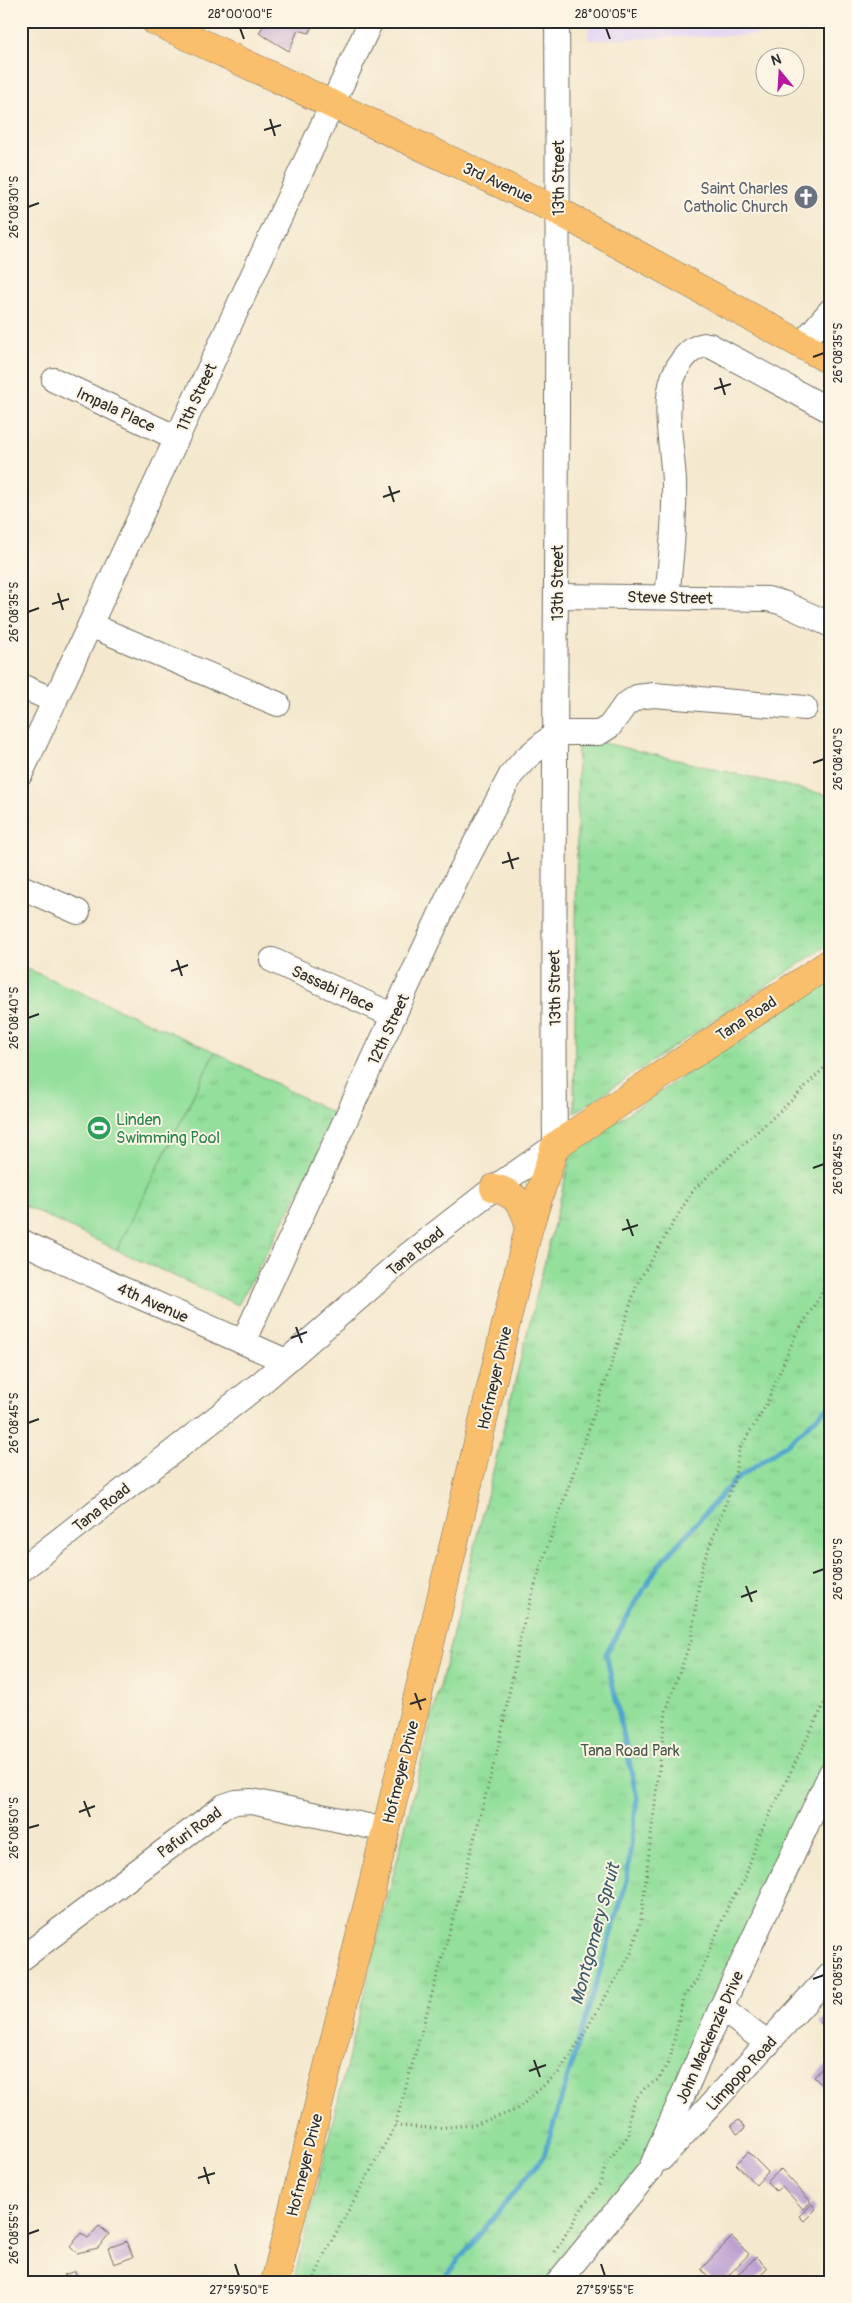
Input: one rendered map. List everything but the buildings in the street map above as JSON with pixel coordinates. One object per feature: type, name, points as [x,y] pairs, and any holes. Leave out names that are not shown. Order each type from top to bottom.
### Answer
[{"type":"main road","name":"3rd Avenue","points":[[155,21],[558,211],[831,361]]},
{"type":"main road","name":"Tana Road","points":[[555,1146],[831,962]]},
{"type":"main road","name":"Hofmeyer Drive","points":[[275,2282],[386,1830],[529,1228],[555,1146]]},
{"type":"main road","points":[[494,1188],[506,1191],[519,1200],[527,1215],[529,1228]]},
{"type":"street","name":"11th Street","points":[[21,773],[371,21]]},
{"type":"street","name":"13th Street","points":[[555,1146],[553,934],[557,596],[557,21]]},
{"type":"street","points":[[802,345],[831,310]]},
{"type":"street","points":[[667,597],[674,490],[669,392],[678,368],[686,356],[696,346],[709,345],[831,411]]},
{"type":"street","name":"Impala Place","points":[[54,380],[177,438]]},
{"type":"street","name":"Steve Street","points":[[557,596],[768,599],[783,603],[831,625]]},
{"type":"street","points":[[90,625],[278,704]]},
{"type":"street","points":[[21,686],[55,701]]},
{"type":"street","points":[[556,733],[599,733],[610,726],[625,705],[637,697],[654,695],[805,708]]},
{"type":"street","name":"12th Street","points":[[243,1342],[458,876],[506,784],[525,759],[556,733]]},
{"type":"street","points":[[21,886],[78,912]]},
{"type":"street","name":"Sassabi Place","points":[[272,960],[394,1016]]},
{"type":"street","name":"Tana Road","points":[[21,1570],[260,1383],[408,1255],[494,1188],[555,1146]]},
{"type":"street","name":"4th Avenue","points":[[21,1241],[120,1288],[286,1361]]},
{"type":"street","name":"John Mackenzie Drive","points":[[550,2277],[650,2170],[721,2008],[831,1773]]},
{"type":"street","name":"Pafuri Road","points":[[21,1959],[224,1806],[236,1802],[252,1801],[386,1830]]},
{"type":"street","name":"Limpopo Road","points":[[650,2170],[831,1974]]},
{"type":"street","points":[[721,2008],[768,2044]]},
{"type":"path","points":[[314,2282],[325,2253],[395,2126],[455,1912],[499,1744],[522,1629],[541,1565],[608,1374],[637,1284],[693,1190],[831,1061]]},
{"type":"path","points":[[395,2126],[432,2128],[474,2125],[516,2110],[559,2072],[579,2042],[631,1953],[641,1920],[666,1710],[691,1640],[701,1569],[734,1481],[739,1450],[766,1405],[795,1336],[820,1296],[831,1263]]},
{"type":"path","points":[[552,2257],[580,2211],[600,2184],[607,2162],[629,2135],[629,2120],[633,2102],[645,2088],[659,2079],[670,2060],[683,1998],[697,1980],[730,1902],[744,1881],[758,1838],[831,1690]]},
{"type":"path","points":[[534,2282],[550,2277]]},
{"type":"shaded area","points":[[589,21],[779,21],[779,34],[588,40]]},
{"type":"green space","points":[[578,737],[831,796],[831,943],[574,1113]]},
{"type":"green space","name":"Linden Swimming Pool","points":[[21,966],[215,1052],[117,1250],[21,1204]]},
{"type":"green space","name":"Tana Road Park","points":[[831,977],[831,1790],[658,2170],[555,2282],[293,2282],[572,1151]]},
{"type":"green space","points":[[215,1052],[340,1117],[238,1305],[117,1250]]},
{"type":"waterway","name":"Montgomery Spruit","points":[[441,2282],[544,2156],[626,1884],[637,1798],[606,1653],[658,1566],[734,1481],[791,1441],[831,1404]]},
{"type":"place","name":"Saint Charles Catholic Church","points":[[806,197]]},
{"type":"place","name":"Linden Swimming Pool","points":[[99,1128]]}]
